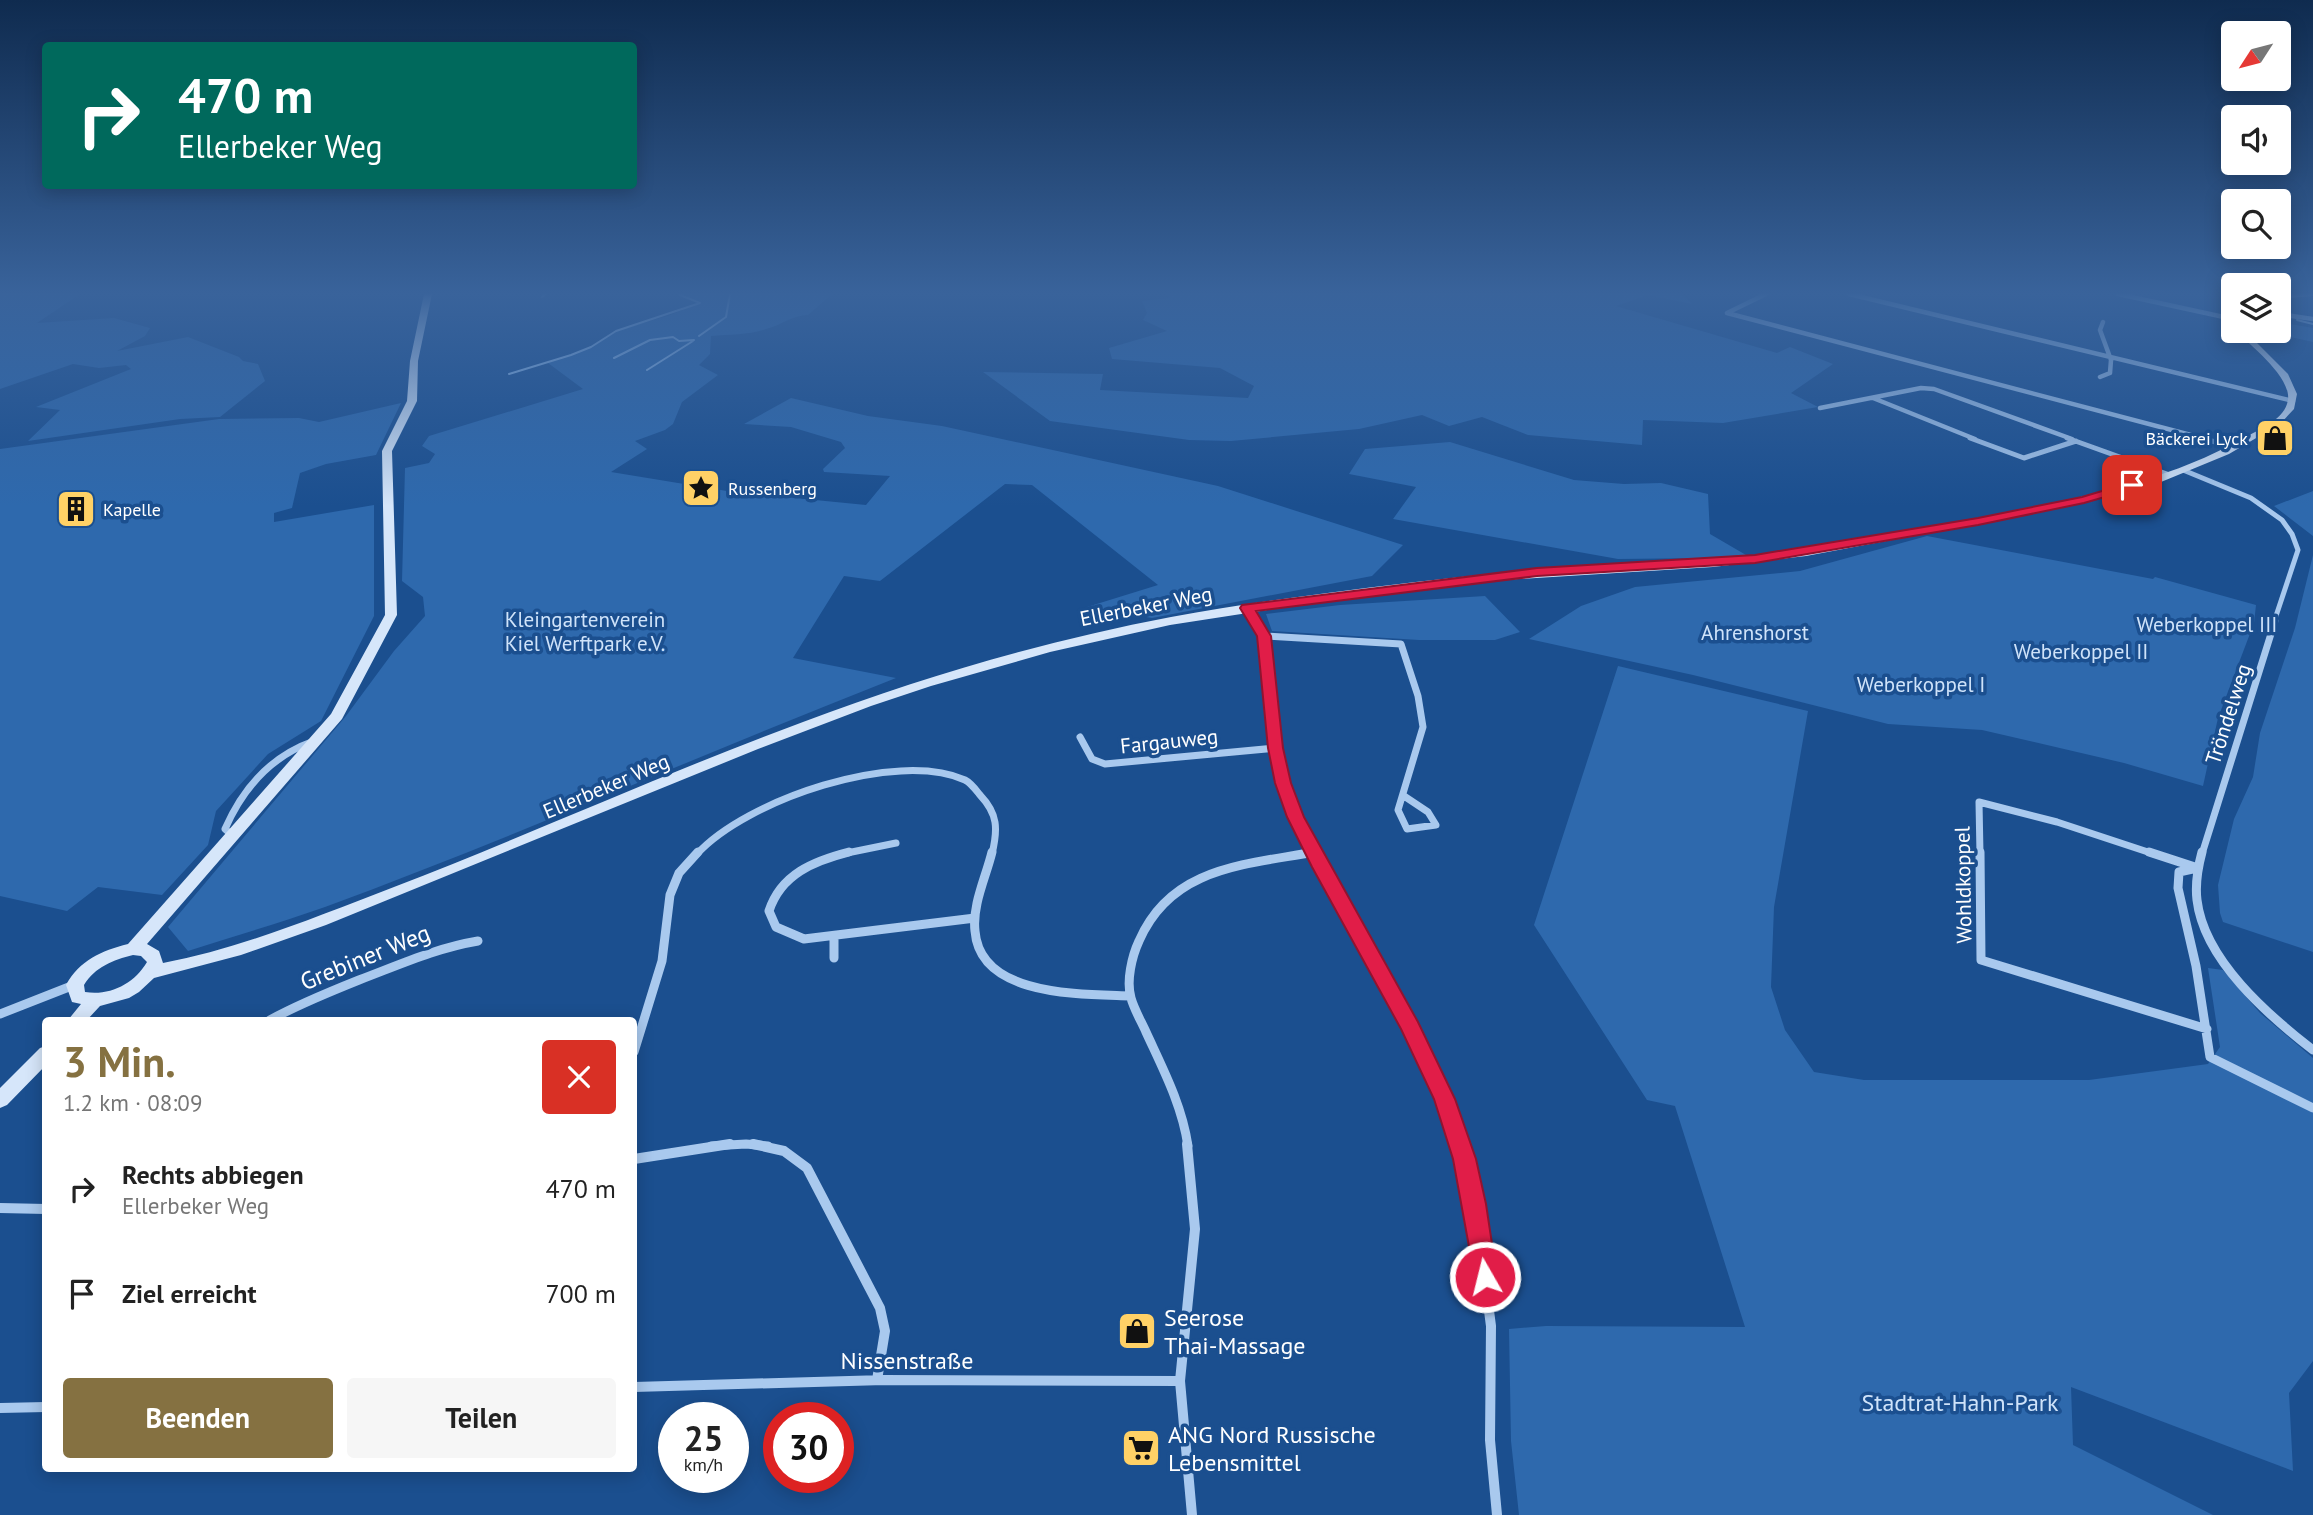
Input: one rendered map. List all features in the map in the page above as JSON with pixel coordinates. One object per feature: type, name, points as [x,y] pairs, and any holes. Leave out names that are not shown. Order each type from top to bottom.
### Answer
[{"type":"street","points":[[133,949],[337,716],[391,615],[387,451],[412,401],[414,365]]},
{"type":"street","points":[[1923,365],[2235,447]]},
{"type":"street","points":[[2100,377],[2110,373],[2109,365]]},
{"type":"street","points":[[2141,365],[2293,401],[2291,385],[2274,365]]},
{"type":"street","points":[[1820,408],[1921,388],[1934,388],[2167,474]]},
{"type":"street","points":[[1873,398],[2024,458],[2077,441]]},
{"type":"street","name":"Ellerbeker Weg","points":[[151,972],[186,965],[324,920],[496,854],[804,726],[913,687],[1060,645],[1247,608],[1537,572],[1755,559],[2040,509],[2084,500],[2214,459],[2283,416],[2293,401]]},
{"type":"street","name":"Tröndelweg","points":[[2183,470],[2234,491],[2272,512],[2291,530],[2298,550],[2198,868],[2197,901],[2211,940],[2242,984],[2269,1013],[2313,1051]]},
{"type":"street","points":[[1247,608],[1264,636],[1276,748],[1287,794],[1314,852],[1429,1065],[1452,1118],[1464,1159],[1475,1204],[1491,1326],[1490,1440],[1497,1515]]},
{"type":"street","points":[[1264,636],[1401,644],[1418,696],[1423,727],[1398,810],[1407,829],[1436,825],[1428,812],[1404,796]]},
{"type":"street","name":"Fargauweg","points":[[1080,737],[1092,759],[1105,764],[1276,748]]},
{"type":"street","points":[[637,1042],[662,958],[670,890],[694,855],[729,827],[821,786],[872,772],[919,769],[954,775],[969,782],[991,805],[996,818],[975,918],[975,941],[979,952],[1000,975],[1020,983],[1087,994],[1130,996]]},
{"type":"street","name":"Wohldkoppel","points":[[2198,868],[2057,822],[1979,802],[1982,960],[2207,1029]]},
{"type":"street","points":[[896,843],[864,847],[806,866],[789,876],[771,898],[769,916],[775,927],[785,935],[804,939],[975,918]]},
{"type":"street","points":[[1192,1515],[1180,1381],[1195,1229],[1193,1183],[1185,1127],[1175,1095],[1130,996],[1132,956],[1147,922],[1170,895],[1210,872],[1314,852]]},
{"type":"street","name":"Tröndelweg","points":[[2198,868],[2179,872],[2178,888],[2196,966],[2210,1057],[2313,1108]]},
{"type":"street","points":[[834,937],[834,958]]},
{"type":"street","name":"Grebiner Weg","points":[[276,1017],[291,1008],[443,946],[478,941]]},
{"type":"street","points":[[133,949],[145,950],[153,955],[155,962],[151,972],[127,991],[95,1000],[78,997],[75,985],[79,977],[93,964],[113,954],[133,949]]},
{"type":"street","points":[[0,1014],[75,985]]},
{"type":"street","points":[[80,1017],[95,1000]]},
{"type":"street","points":[[0,1100],[42,1057]]},
{"type":"street","points":[[637,1159],[742,1144],[782,1150],[807,1168],[880,1308],[885,1331],[877,1380]]},
{"type":"street","points":[[0,1208],[42,1209]]},
{"type":"street","name":"Nissenstraße","points":[[637,1387],[877,1380],[1180,1381]]},
{"type":"street","points":[[0,1408],[42,1407]]},
{"type":"green space","points":[[0,365],[71,365],[0,389]]},
{"type":"green space","points":[[78,365],[258,365],[265,381],[220,417],[180,419],[28,441],[60,410],[36,407],[131,369],[126,365],[99,368]]},
{"type":"green space","name":"Kleingartenverein Kiel Werftpark e.V.","points":[[550,365],[699,365],[718,375],[682,402],[673,424],[665,430],[635,441],[647,449],[611,472],[733,492],[866,505],[890,476],[824,472],[823,469],[845,448],[841,442],[791,427],[744,424],[791,398],[868,416],[942,426],[1218,486],[1403,545],[1372,576],[1152,618],[1087,607],[1158,585],[1032,485],[1005,484],[880,581],[844,576],[793,658],[896,678],[397,880],[308,913],[188,951],[168,927],[346,716],[394,651],[425,616],[423,597],[402,581],[405,468],[429,463],[435,454],[422,446],[429,436],[583,389]]},
{"type":"green space","points":[[1180,365],[1832,365],[1791,393],[1818,407],[1723,423],[1643,420],[1642,445],[1528,435],[1482,417],[1449,426],[1422,415],[1359,429],[1231,441],[1189,440],[1050,421],[983,372],[1103,374],[1100,390],[1248,398],[1254,386],[1220,368]]},
{"type":"green space","points":[[401,403],[376,455],[326,464],[300,473],[292,508],[274,513],[274,522],[374,505],[374,616],[321,721],[268,754],[216,811],[208,845],[162,895],[98,887],[67,911],[0,896],[0,449],[219,419],[299,418],[319,422]]},
{"type":"green space","points":[[1450,442],[1574,480],[1624,484],[1661,483],[1708,494],[1710,534],[1746,555],[1618,559],[1393,519],[1416,487],[1349,474],[1365,449]]},
{"type":"green space","points":[[2313,491],[2313,536],[2274,506]]},
{"type":"green space","points":[[1927,536],[2153,579],[2155,577],[2256,605],[2254,623],[2218,718],[2203,786],[2124,763],[1982,730],[1888,724],[1693,675],[1529,639],[1581,606],[1635,587],[1800,571]]},
{"type":"green space","points":[[2313,555],[2313,952],[2223,922],[2218,885],[2234,819],[2253,777],[2260,733],[2295,628]]},
{"type":"green space","points":[[1485,596],[1520,632],[1495,640],[1419,640],[1272,631],[1266,614],[1340,605]]},
{"type":"green space","name":"Stadtrat-Hahn-Park","points":[[1618,666],[1808,711],[1774,907],[1771,987],[1785,1030],[1814,1072],[1864,1080],[2089,1080],[2208,1064],[2220,1047],[2208,968],[2223,970],[2260,1013],[2313,1058],[2313,1361],[2289,1393],[2293,1471],[2071,1387],[2073,1445],[2213,1515],[1519,1515],[1511,1441],[1509,1329],[1546,1326],[1745,1327],[1675,1106],[1647,1100],[1534,925]]},
{"type":"waterway","points":[[509,374],[539,365]]},
{"type":"waterway","points":[[647,370],[655,365]]},
{"type":"place","name":"Bäckerei Lyck","points":[[2275,438]]},
{"type":"place","name":"Russenberg","points":[[701,488]]},
{"type":"place","name":"Kapelle","points":[[76,509]]},
{"type":"place","name":"Seerose Thai-Massage","points":[[1137,1331]]},
{"type":"place","name":"ANG Nord Russische Lebensmittel","points":[[1141,1448]]},
{"type":"route","points":[[1485,1277],[1475,1204],[1445,1099],[1411,1028],[1321,867],[1296,817],[1283,783],[1276,748],[1264,636],[1247,608],[1537,572],[1755,559],[1978,522],[2084,500],[2132,485]]},
{"type":"park label","name":"Weberkoppel III","points":[[2207,624]]},
{"type":"park label","name":"Ahrenshorst","points":[[1755,632]]},
{"type":"park label","name":"Weberkoppel II","points":[[2081,651]]},
{"type":"park label","name":"Weberkoppel I","points":[[1921,684]]}]
